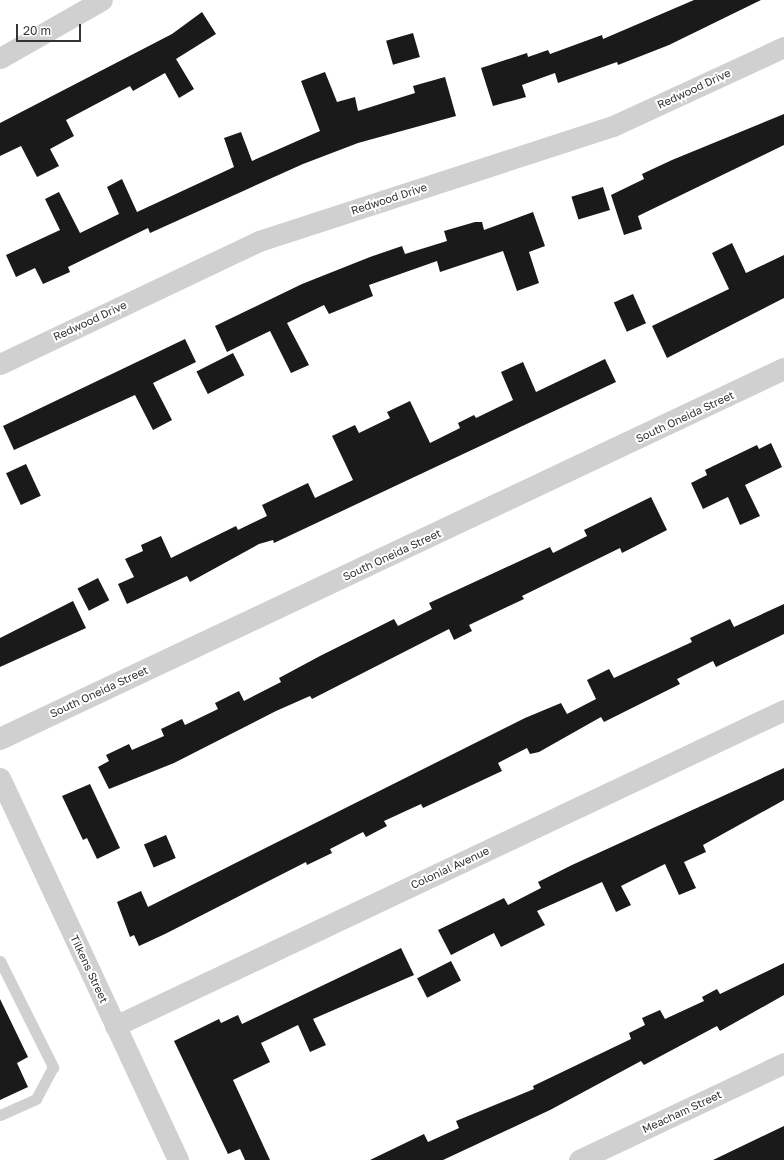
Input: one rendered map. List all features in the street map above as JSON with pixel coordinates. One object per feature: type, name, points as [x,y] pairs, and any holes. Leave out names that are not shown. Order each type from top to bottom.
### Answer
[{"type":"street","points":[[0,58],[102,0]]},
{"type":"street","name":"Redwood Drive","points":[[0,364],[259,241],[613,126],[784,47]]},
{"type":"street","name":"South Oneida Street","points":[[0,739],[784,370]]},
{"type":"street","name":"Colonial Avenue","points":[[115,1026],[784,710]]},
{"type":"street","name":"Tilkens Street","points":[[0,778],[178,1160]]},
{"type":"street","name":"Meacham Street","points":[[579,1160],[784,1063]]},
{"type":"lane","points":[[0,961],[53,1067],[36,1099],[0,1115]]},
{"type":"building","points":[[694,0],[761,0],[669,45],[618,65],[617,62],[558,83],[555,73],[522,85],[526,97],[493,106],[481,68],[527,53],[528,57],[548,50],[550,54],[602,35],[603,39]]},
{"type":"building","points":[[202,12],[216,34],[176,59],[194,89],[179,98],[165,73],[133,91],[130,86],[66,120],[74,136],[50,149],[59,166],[37,177],[21,146],[0,156],[0,123],[172,34]]},
{"type":"building","points":[[413,33],[420,57],[393,65],[386,41]]},
{"type":"building","points":[[325,72],[337,102],[355,97],[358,111],[415,93],[413,86],[445,77],[456,116],[358,143],[303,164],[150,233],[148,228],[68,267],[70,272],[43,284],[35,268],[16,277],[6,255],[60,230],[45,199],[59,192],[80,233],[119,214],[107,187],[122,179],[137,212],[234,167],[224,138],[241,132],[252,161],[320,131],[301,81]]},
{"type":"building","points":[[784,114],[784,145],[638,216],[642,229],[624,235],[611,195],[644,179],[642,174],[672,160]]},
{"type":"building","points":[[603,187],[610,210],[578,220],[571,197]]},
{"type":"building","points":[[533,212],[545,246],[529,252],[539,283],[517,291],[503,251],[440,272],[437,261],[369,285],[373,296],[329,314],[324,305],[287,323],[309,365],[291,373],[270,331],[227,352],[215,326],[302,284],[370,257],[402,246],[405,254],[447,241],[444,231],[475,222],[482,222],[484,230]]},
{"type":"building","points":[[732,243],[746,273],[784,255],[784,298],[667,358],[652,326],[729,289],[712,253]]},
{"type":"building","points":[[633,294],[646,323],[627,332],[614,303]]},
{"type":"building","points":[[185,339],[196,362],[153,383],[172,420],[153,430],[135,395],[14,450],[3,426]]},
{"type":"building","points":[[233,353],[244,375],[208,394],[196,372]]},
{"type":"building","points":[[605,359],[616,382],[274,543],[273,540],[259,544],[190,582],[187,576],[127,604],[118,584],[134,577],[125,559],[143,551],[141,545],[161,536],[171,558],[236,526],[238,530],[267,516],[262,505],[308,483],[315,498],[353,480],[332,436],[355,425],[359,433],[390,418],[387,412],[410,401],[430,443],[460,428],[458,423],[474,415],[476,418],[513,400],[501,372],[523,362],[536,392]]},
{"type":"building","points":[[771,443],[782,467],[745,485],[760,516],[740,525],[728,497],[703,509],[691,483],[707,475],[705,470],[757,445],[759,449]]},
{"type":"building","points":[[26,464],[41,496],[21,505],[6,473]]},
{"type":"building","points":[[651,497],[667,530],[622,553],[620,548],[522,596],[524,599],[469,625],[472,631],[454,640],[449,629],[312,699],[310,696],[276,711],[174,763],[109,789],[98,767],[109,761],[106,755],[129,744],[132,750],[164,736],[161,729],[182,719],[185,725],[218,709],[215,703],[239,691],[244,701],[281,682],[279,678],[394,619],[398,626],[432,609],[429,603],[550,547],[553,553],[587,536],[584,530]]},
{"type":"building","points":[[98,578],[109,600],[89,611],[78,588]]},
{"type":"building","points":[[73,601],[86,628],[0,667],[0,638]]},
{"type":"building","points":[[784,604],[784,634],[716,667],[713,661],[677,679],[680,684],[604,722],[601,717],[539,752],[530,754],[527,748],[498,763],[502,771],[423,808],[421,804],[384,821],[387,826],[366,837],[363,832],[330,849],[332,853],[307,865],[306,862],[165,934],[139,946],[134,935],[130,937],[117,902],[141,891],[148,907],[525,718],[561,703],[567,714],[596,699],[587,680],[609,669],[614,678],[692,642],[690,638],[730,619],[734,627]]},
{"type":"building","points":[[784,768],[784,800],[703,845],[706,852],[684,862],[696,888],[679,895],[665,864],[621,886],[631,905],[616,912],[602,882],[537,911],[545,925],[501,947],[494,933],[451,955],[438,930],[504,898],[508,905],[541,888],[538,882],[572,865]]},
{"type":"building","points":[[90,784],[120,848],[97,859],[87,838],[83,840],[62,796]]},
{"type":"building","points":[[166,835],[176,858],[154,867],[144,844]]},
{"type":"building","points":[[401,948],[414,975],[313,1019],[326,1045],[310,1052],[298,1025],[261,1043],[270,1062],[233,1080],[270,1160],[245,1160],[240,1149],[228,1154],[174,1041],[219,1019],[221,1023],[238,1015],[242,1024]]},
{"type":"building","points":[[451,961],[461,981],[427,998],[417,978]]},
{"type":"building","points":[[784,963],[784,995],[720,1031],[717,1026],[644,1065],[641,1061],[550,1110],[443,1160],[370,1160],[424,1134],[428,1142],[459,1128],[456,1121],[534,1089],[533,1086],[631,1039],[629,1033],[645,1025],[642,1018],[660,1010],[665,1019],[704,1001],[702,997],[717,989],[720,994]]},
{"type":"building","points":[[0,999],[28,1057],[17,1063],[28,1087],[0,1100]]},
{"type":"building","points":[[784,1126],[784,1160],[713,1160]]}]
